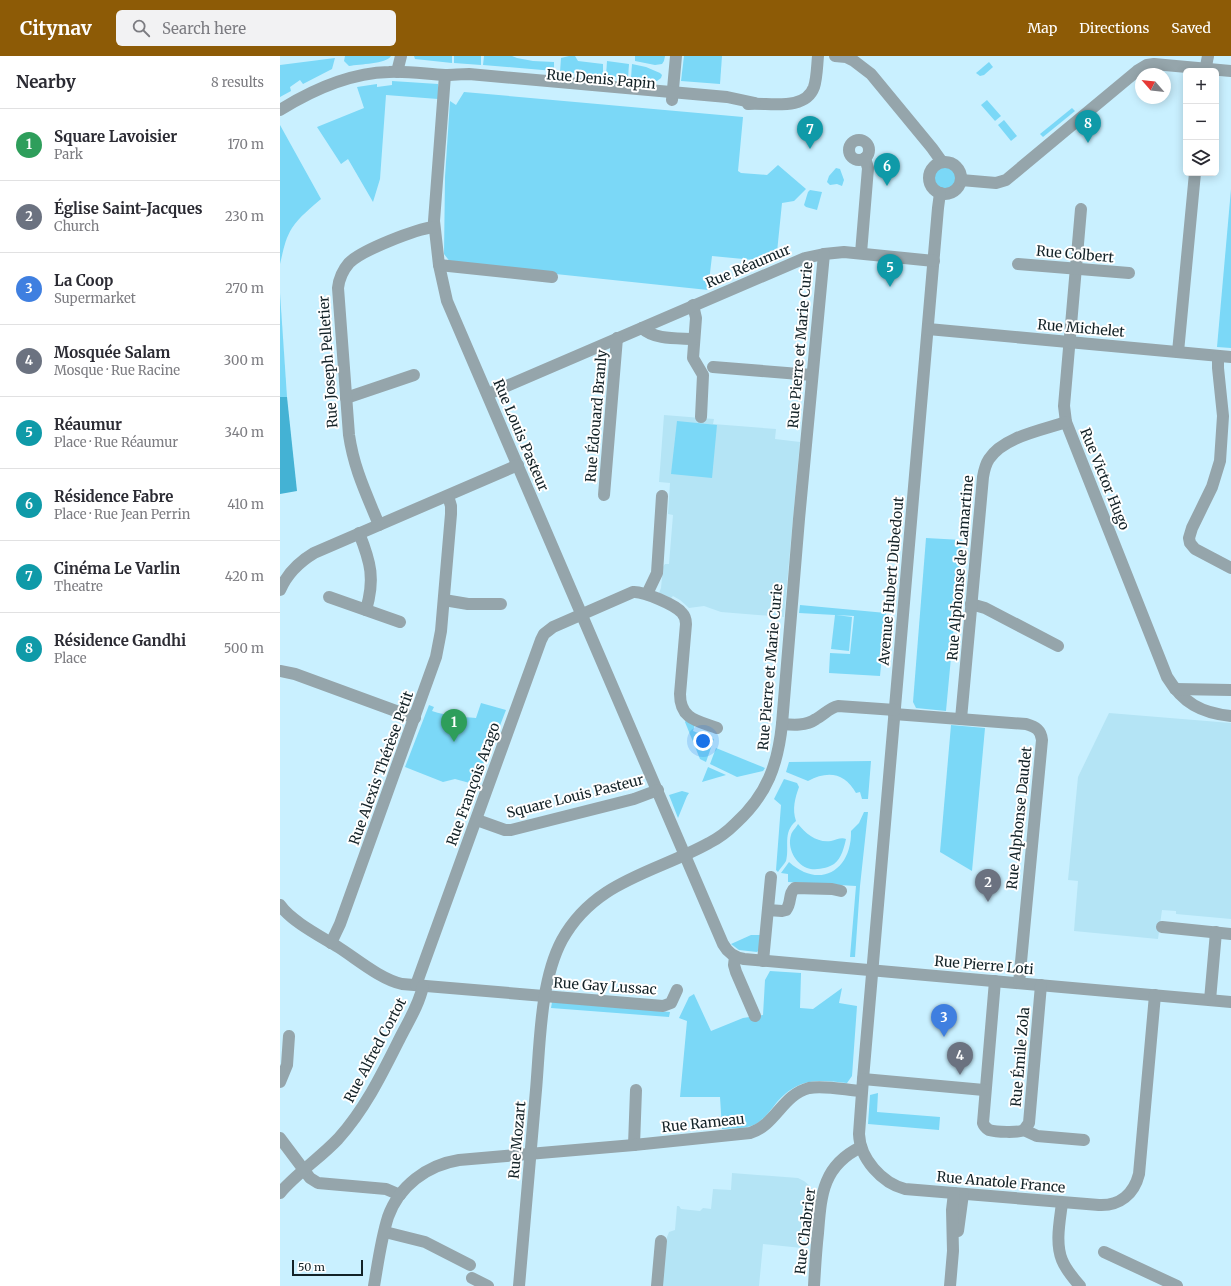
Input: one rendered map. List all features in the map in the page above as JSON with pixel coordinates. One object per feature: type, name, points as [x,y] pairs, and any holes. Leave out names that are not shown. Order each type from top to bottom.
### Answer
[{"type":"street","points":[[397,72],[401,56]]},
{"type":"street","points":[[672,96],[676,56]]},
{"type":"street","name":"Rue Denis Papin","points":[[775,104],[792,100],[804,91],[807,83],[810,56]]},
{"type":"street","name":"Rue Denis Papin","points":[[280,110],[304,96],[339,82],[371,74],[397,72],[445,75],[469,74],[672,96],[727,97],[755,103],[789,104],[804,100],[810,94],[815,84],[818,56]]},
{"type":"street","points":[[835,56],[850,59],[867,70],[942,162]]},
{"type":"street","points":[[1205,68],[1208,56]]},
{"type":"street","points":[[961,180],[996,183],[1006,180],[1144,66],[1154,64],[1195,68]]},
{"type":"street","points":[[1219,71],[1231,71]]},
{"type":"street","name":"Rue Louis Pasteur","points":[[445,75],[434,227],[439,266],[448,301],[725,948],[735,957]]},
{"type":"street","points":[[860,253],[868,168],[865,158]]},
{"type":"street","points":[[942,162],[950,163],[955,166],[960,172],[961,180],[955,191],[948,194],[940,194],[933,188],[929,178],[932,169],[942,162]]},
{"type":"street","points":[[1178,352],[1195,176]]},
{"type":"street","name":"Avenue Hubert Dubedout","points":[[873,970],[894,712],[940,194]]},
{"type":"street","name":"Rue Victor Hugo","points":[[1081,209],[1064,406],[1066,422],[1164,673],[1175,689],[1189,702],[1204,711],[1231,716]]},
{"type":"street","name":"Rue Joseph Pelletier","points":[[379,525],[358,474],[352,455],[337,292],[338,284],[343,271],[351,261],[364,253],[420,229],[434,227]]},
{"type":"street","name":"Rue Réaumur","points":[[488,394],[794,262],[824,254],[844,252],[934,260]]},
{"type":"street","name":"Rue Pierre et Marie Curie","points":[[545,996],[549,974],[557,951],[568,931],[583,911],[601,895],[616,885],[685,855],[721,836],[745,815],[755,803],[768,782],[779,748],[782,724],[824,254]]},
{"type":"street","name":"Rue Colbert","points":[[1018,264],[1129,274]]},
{"type":"street","points":[[439,266],[552,277]]},
{"type":"street","points":[[693,305],[696,318],[693,358],[703,375],[701,417]]},
{"type":"street","points":[[642,328],[656,336],[694,339]]},
{"type":"street","name":"Rue Michelet","points":[[928,329],[1231,357]]},
{"type":"street","name":"Rue Édouard Branly","points":[[604,495],[617,338]]},
{"type":"street","points":[[1218,356],[1223,427],[1220,461],[1210,493],[1190,531],[1189,538],[1190,543],[1195,549],[1231,568]]},
{"type":"street","points":[[713,367],[812,375]]},
{"type":"street","points":[[346,398],[414,375]]},
{"type":"street","name":"Rue Alphonse de Lamartine","points":[[961,719],[983,477],[986,463],[993,453],[1012,441],[1066,422]]},
{"type":"street","points":[[280,590],[290,574],[303,560],[319,550],[518,465]]},
{"type":"street","name":"Rue Alexis Thérèse Petit","points":[[331,943],[340,924],[436,657],[440,638],[444,600],[451,514],[451,506],[448,496]]},
{"type":"street","points":[[662,496],[657,573],[647,594],[676,608],[683,614],[686,621],[686,628],[680,694],[681,705],[684,712],[692,718],[717,728]]},
{"type":"street","points":[[359,533],[370,563],[371,590],[366,610]]},
{"type":"street","name":"Rue François Arago","points":[[420,986],[542,638],[547,631],[553,627],[633,592],[647,594]]},
{"type":"street","points":[[329,598],[400,622]]},
{"type":"street","points":[[444,600],[468,604],[501,604]]},
{"type":"street","points":[[972,604],[985,608],[1058,646]]},
{"type":"street","points":[[280,671],[295,674],[415,718]]},
{"type":"street","points":[[1175,689],[1231,690]]},
{"type":"street","name":"Rue Alphonse Daudet","points":[[782,724],[799,725],[811,722],[831,708],[838,706],[961,719],[1026,724],[1037,728],[1041,733],[1042,740],[1019,983]]},
{"type":"street","name":"Square Louis Pasteur","points":[[477,820],[505,830],[511,830],[628,800],[658,790]]},
{"type":"street","points":[[763,960],[770,877]]},
{"type":"street","points":[[768,910],[786,910],[790,905],[791,892],[795,888],[832,889],[841,892]]},
{"type":"street","name":"Rue Gay Lussac","points":[[280,905],[291,917],[331,943],[390,979],[402,984],[663,1006],[671,1003],[676,996],[677,990]]},
{"type":"street","points":[[1162,927],[1231,934]]},
{"type":"street","points":[[1210,1000],[1216,932]]},
{"type":"street","points":[[735,957],[734,965],[736,972],[755,1016]]},
{"type":"street","name":"Rue Pierre Loti","points":[[735,957],[1231,1002]]},
{"type":"street","name":"Rue Anatole France","points":[[873,970],[859,1134],[861,1147],[873,1167],[885,1179],[897,1187],[915,1191],[1099,1205],[1109,1205],[1126,1198],[1134,1187],[1139,1169],[1155,995]]},
{"type":"street","points":[[994,981],[982,1121],[985,1127],[992,1130],[1016,1132],[1024,1130],[1037,1136],[1084,1140]]},
{"type":"street","name":"Rue Émile Zola","points":[[1024,1130],[1029,1123],[1041,985]]},
{"type":"street","name":"Rue Alfred Cortot","points":[[280,1193],[337,1139],[365,1104],[417,1006],[420,986]]},
{"type":"street","name":"Rue Mozart","points":[[519,1286],[545,996]]},
{"type":"street","points":[[280,1082],[286,1070],[288,1060],[289,1036]]},
{"type":"street","points":[[863,1079],[984,1090]]},
{"type":"street","name":"Rue Rameau","points":[[374,1286],[390,1212],[400,1195],[423,1173],[449,1162],[754,1132],[769,1123],[791,1098],[807,1089],[819,1087],[862,1091]]},
{"type":"street","points":[[634,1145],[636,1090]]},
{"type":"street","points":[[280,1138],[312,1180],[322,1184],[381,1189],[400,1195]]},
{"type":"street","name":"Rue Chabrier","points":[[814,1286],[820,1204],[823,1189],[830,1175],[839,1163],[847,1155],[861,1147]]},
{"type":"street","points":[[950,1286],[953,1251],[952,1210],[958,1194]]},
{"type":"street","points":[[1062,1202],[1059,1236],[1060,1255],[1068,1272],[1080,1286]]},
{"type":"street","points":[[385,1232],[425,1242],[470,1265]]},
{"type":"street","points":[[657,1286],[661,1241]]},
{"type":"street","points":[[1104,1252],[1177,1286]]},
{"type":"street","points":[[472,1278],[488,1286]]},
{"type":"shaded area","points":[[345,56],[391,56],[384,61],[349,66],[344,61]]},
{"type":"shaded area","points":[[414,56],[452,56],[452,63],[415,59]]},
{"type":"shaded area","points":[[454,56],[481,56],[481,65],[454,63]]},
{"type":"shaded area","points":[[484,56],[512,56],[533,61],[554,62],[554,71],[483,65]]},
{"type":"shaded area","points":[[575,56],[578,61],[603,64],[603,75],[560,72],[561,58]]},
{"type":"shaded area","points":[[635,56],[665,56],[662,64],[655,65],[635,61]]},
{"type":"shaded area","points":[[684,56],[722,56],[720,84],[681,81]]},
{"type":"shaded area","points":[[335,58],[332,69],[303,84],[300,80],[290,87],[291,91],[280,97],[280,65]]},
{"type":"shaded area","points":[[607,61],[629,64],[628,78],[606,76]]},
{"type":"shaded area","points":[[989,62],[993,67],[984,75],[980,76],[976,73]]},
{"type":"shaded area","points":[[632,64],[646,67],[660,73],[662,75],[661,78],[657,81],[631,78]]},
{"type":"shaded area","points":[[392,81],[438,84],[438,99],[386,95],[380,179],[373,202],[348,159],[341,164],[317,127],[364,108],[357,87],[377,84],[377,87],[392,85]]},
{"type":"shaded area","points":[[464,92],[743,117],[738,171],[741,173],[767,175],[778,165],[806,189],[794,201],[782,203],[776,262],[712,256],[708,290],[451,263],[444,254],[445,177],[450,101],[456,105]]},
{"type":"shaded area","points":[[987,100],[1001,116],[995,121],[981,105]]},
{"type":"shaded area","points":[[1072,108],[1075,111],[1043,137],[1040,134]]},
{"type":"shaded area","points":[[1004,120],[1017,136],[1011,141],[998,125]]},
{"type":"shaded area","points":[[280,125],[321,199],[302,216],[292,228],[286,241],[280,264]]},
{"type":"shaded area","points":[[945,166],[953,170],[957,178],[953,186],[945,190],[937,186],[933,178],[937,170]]},
{"type":"shaded area","points":[[836,168],[840,169],[844,180],[842,186],[837,184],[830,185],[827,182],[829,176]]},
{"type":"shaded area","points":[[1231,189],[1231,348],[1217,347]]},
{"type":"shaded area","points":[[810,190],[822,192],[817,210],[804,205]]},
{"type":"shaded area","points":[[280,293],[287,397],[280,397]]},
{"type":"shaded area","points":[[280,397],[287,397],[297,491],[280,494]]},
{"type":"shaded area","points":[[664,415],[714,419],[713,424],[776,429],[775,439],[800,442],[784,617],[721,612],[704,606],[689,608],[673,596],[671,598],[659,593],[661,588],[663,567],[665,564],[669,564],[673,515],[668,514],[670,483],[659,482]]},
{"type":"shaded area","points":[[677,421],[717,425],[712,478],[671,474]]},
{"type":"shaded area","points":[[926,538],[962,540],[946,711],[916,708],[913,702]]},
{"type":"shaded area","points":[[800,605],[886,613],[880,676],[829,673],[830,653],[850,654],[854,616],[836,615],[852,617],[849,651],[831,649],[835,615],[799,613]]},
{"type":"shaded area","points":[[481,703],[506,710],[477,785],[455,779],[443,782],[405,767],[429,705],[434,707],[432,711],[438,713],[476,718]]},
{"type":"shaded area","points":[[1109,713],[1231,723],[1231,919],[1176,914],[1176,911],[1162,910],[1158,939],[1074,931],[1078,881],[1068,880],[1078,777]]},
{"type":"shaded area","points":[[686,720],[695,724],[693,731],[714,739],[706,762],[700,759],[685,722]]},
{"type":"shaded area","points":[[951,725],[985,728],[972,871],[940,852]]},
{"type":"shaded area","points":[[716,748],[765,768],[763,771],[737,777],[710,764]]},
{"type":"shaded area","points":[[871,761],[868,799],[862,799],[860,792],[856,793],[847,781],[835,775],[822,775],[808,781],[786,772],[789,762]]},
{"type":"shaded area","points":[[708,767],[726,775],[702,782]]},
{"type":"shaded area","points":[[784,779],[797,783],[799,787],[794,804],[796,821],[789,830],[786,861],[778,872],[776,870],[781,805],[774,799]]},
{"type":"shaded area","points":[[682,791],[689,793],[678,818],[669,795]]},
{"type":"shaded area","points":[[864,812],[868,812],[860,886],[855,957],[850,957],[856,886],[788,882],[788,874],[781,873],[789,862],[801,870],[812,874],[823,875],[832,872],[840,865],[846,856],[850,845],[851,831],[859,823]]},
{"type":"shaded area","points":[[798,824],[812,837],[821,841],[831,841],[840,838],[846,839],[837,862],[821,869],[810,869],[799,863],[791,850],[790,845],[792,834]]},
{"type":"shaded area","points":[[751,935],[760,935],[759,950],[757,952],[739,950],[731,944]]},
{"type":"shaded area","points":[[770,971],[801,973],[800,1008],[813,1009],[842,988],[839,1003],[857,1006],[852,1076],[847,1083],[818,1081],[801,1084],[785,1094],[765,1117],[756,1124],[744,1128],[722,1129],[720,1097],[680,1097],[687,1021],[679,1018],[689,997],[694,994],[711,1031],[743,1018],[763,1015],[765,980]]},
{"type":"shaded area","points":[[552,1002],[670,1012],[669,1017],[551,1008]]},
{"type":"shaded area","points":[[878,1093],[877,1112],[940,1117],[939,1130],[868,1124],[870,1095]]},
{"type":"shaded area","points":[[732,1173],[798,1178],[810,1186],[814,1193],[812,1226],[803,1226],[802,1248],[763,1244],[759,1286],[662,1286],[667,1237],[669,1232],[675,1230],[677,1206],[681,1209],[700,1211],[703,1208],[711,1209],[713,1189],[731,1190]]},
{"type":"place","name":"Résidence Gandhi","points":[[1088,143]]},
{"type":"place","name":"Cinéma Le Varlin","points":[[810,149]]},
{"type":"place","name":"Résidence Fabre","points":[[887,186]]},
{"type":"place","name":"Réaumur","points":[[890,287]]},
{"type":"place","name":"Square Lavoisier","points":[[454,742]]},
{"type":"place","name":"Église Saint-Jacques","points":[[988,902]]},
{"type":"place","name":"La Coop","points":[[944,1037]]},
{"type":"place","name":"Mosquée Salam","points":[[960,1075]]}]
